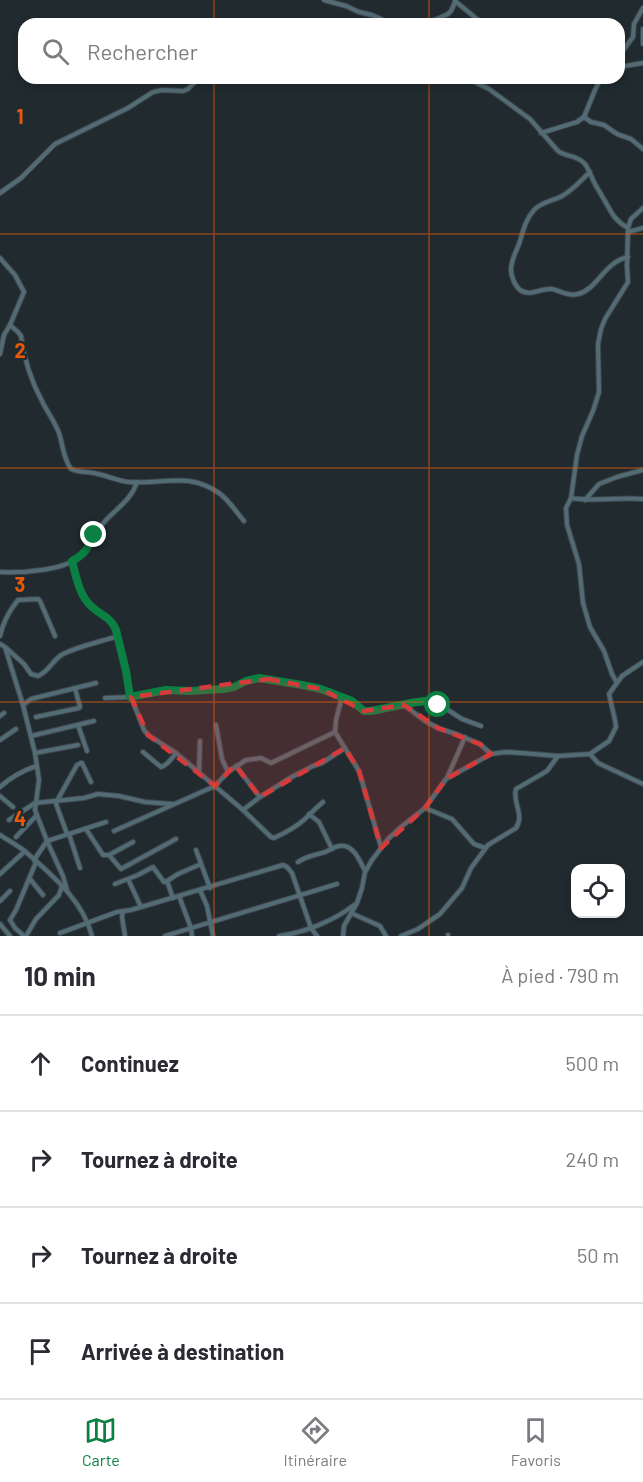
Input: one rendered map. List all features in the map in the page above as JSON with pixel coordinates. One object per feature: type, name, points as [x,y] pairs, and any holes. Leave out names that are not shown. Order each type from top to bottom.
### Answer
[{"type":"street","points":[[324,0],[379,18]]},
{"type":"street","points":[[439,18],[452,11],[455,0],[476,18]]},
{"type":"street","points":[[625,48],[633,38],[634,24],[643,8]]},
{"type":"street","points":[[643,29],[643,44]]},
{"type":"street","points":[[625,67],[643,63]]},
{"type":"street","points":[[0,193],[21,178],[55,144],[129,108],[153,92],[183,91],[193,84]]},
{"type":"street","points":[[479,84],[530,119],[562,154],[584,162],[619,223],[628,230],[643,228]]},
{"type":"street","points":[[541,133],[577,122],[584,117],[598,84]]},
{"type":"street","points":[[584,117],[632,139],[643,149]]},
{"type":"street","points":[[590,172],[564,195],[534,210],[523,229],[512,261],[512,275],[522,291],[531,293],[551,289],[571,295],[580,294],[617,260],[628,256]]},
{"type":"street","points":[[617,683],[604,651],[590,627],[583,603],[579,564],[567,525],[567,508],[571,498],[582,436],[599,392],[598,344],[601,329],[628,282],[628,230],[631,219],[643,208]]},
{"type":"street","points":[[0,258],[15,275],[24,292],[4,335],[0,354]]},
{"type":"street","points":[[10,325],[21,336],[29,375],[56,427],[66,461],[71,469],[128,482],[190,480],[220,494],[244,521]]},
{"type":"street","points":[[585,500],[599,484],[643,470]]},
{"type":"street","points":[[0,572],[31,571],[64,565],[79,558],[107,519],[130,497],[137,482]]},
{"type":"street","points":[[571,498],[585,500],[643,499]]},
{"type":"street","points":[[72,561],[82,594],[92,608],[113,623],[118,636],[130,697],[148,735],[176,753],[271,837],[274,838],[294,827],[323,802]]},
{"type":"street","points":[[0,636],[4,620],[20,599],[40,601],[55,636]]},
{"type":"street","points":[[0,644],[24,664],[31,674],[38,676],[51,668],[56,659],[64,654],[118,636]]},
{"type":"street","points":[[5,647],[35,753],[39,780],[35,803],[37,815],[67,891]]},
{"type":"street","points":[[446,779],[491,754],[522,753],[558,756],[590,754],[609,741],[616,727],[609,694],[628,670],[643,662]]},
{"type":"street","points":[[105,698],[130,697],[166,690],[223,689],[259,678],[311,687],[352,701],[364,711],[424,701],[432,702],[462,719],[481,726]]},
{"type":"street","points":[[23,705],[31,699],[96,683]]},
{"type":"street","points":[[36,717],[79,708],[75,688]]},
{"type":"street","points":[[342,697],[335,732],[359,771],[381,848]]},
{"type":"street","points":[[404,705],[425,721],[480,744],[491,754]]},
{"type":"street","points":[[31,736],[94,721]]},
{"type":"street","points":[[78,725],[87,751]]},
{"type":"street","points":[[216,725],[222,759],[228,772]]},
{"type":"street","points":[[0,740],[16,729]]},
{"type":"street","points":[[114,831],[215,786],[228,772],[246,760],[261,758],[271,763],[335,732]]},
{"type":"street","points":[[343,936],[344,926],[357,903],[365,872],[381,848],[401,826],[426,808],[446,779],[465,737]]},
{"type":"street","points":[[200,741],[200,773]]},
{"type":"street","points":[[35,753],[78,746]]},
{"type":"street","points":[[243,810],[290,778],[322,763],[345,748]]},
{"type":"street","points":[[143,752],[161,766],[164,766],[176,753]]},
{"type":"street","points":[[590,754],[598,763],[643,784]]},
{"type":"street","points":[[401,936],[418,929],[440,914],[462,888],[471,868],[488,844],[516,828],[520,818],[514,794],[516,789],[547,771],[558,756]]},
{"type":"street","points":[[56,800],[77,765],[82,763],[92,782]]},
{"type":"street","points":[[0,787],[24,770],[36,766]]},
{"type":"street","points":[[236,766],[260,797]]},
{"type":"street","points":[[9,820],[35,803],[84,798],[98,794],[172,804]]},
{"type":"street","points":[[0,796],[13,807]]},
{"type":"street","points":[[56,800],[81,868]]},
{"type":"street","points":[[426,808],[452,819],[474,844],[485,848]]},
{"type":"street","points":[[309,814],[319,822],[332,849]]},
{"type":"street","points":[[16,837],[37,815]]},
{"type":"street","points":[[62,886],[59,895],[36,919],[25,936],[15,928],[10,920],[30,878],[35,861],[47,841],[106,822]]},
{"type":"street","points":[[86,829],[101,854],[109,855],[133,842]]},
{"type":"street","points":[[1,837],[25,851],[67,891],[89,923],[92,936]]},
{"type":"street","points":[[109,855],[121,869],[176,839]]},
{"type":"street","points":[[298,862],[339,846],[349,847],[358,857],[365,872]]},
{"type":"street","points":[[196,850],[210,888]]},
{"type":"street","points":[[0,874],[25,851]]},
{"type":"street","points":[[115,884],[153,867],[164,882],[201,864]]},
{"type":"street","points":[[60,933],[111,914],[210,888],[284,865],[292,873],[311,928],[317,936]]},
{"type":"street","points":[[30,878],[43,896]]},
{"type":"street","points":[[128,879],[141,907]]},
{"type":"street","points":[[167,881],[173,898]]},
{"type":"street","points":[[165,936],[337,884]]},
{"type":"street","points":[[200,890],[207,906],[213,936]]},
{"type":"street","points":[[0,901],[10,891]]},
{"type":"street","points":[[179,896],[192,928],[192,936]]},
{"type":"street","points":[[279,936],[311,928],[357,903]]},
{"type":"street","points":[[123,911],[124,936]]},
{"type":"street","points":[[351,913],[380,926],[386,936]]},
{"type":"street","points":[[0,924],[10,936]]},
{"type":"highlighted area","points":[[268,679],[321,689],[364,711],[404,705],[438,728],[480,744],[491,754],[446,779],[425,808],[381,848],[359,771],[345,748],[260,797],[235,765],[215,786],[148,735],[131,697]]},
{"type":"route","points":[[94,535],[85,552],[72,561],[82,594],[92,608],[113,623],[116,630],[130,697],[166,690],[223,689],[259,678],[321,689],[352,701],[364,711],[424,701],[438,705]]}]
